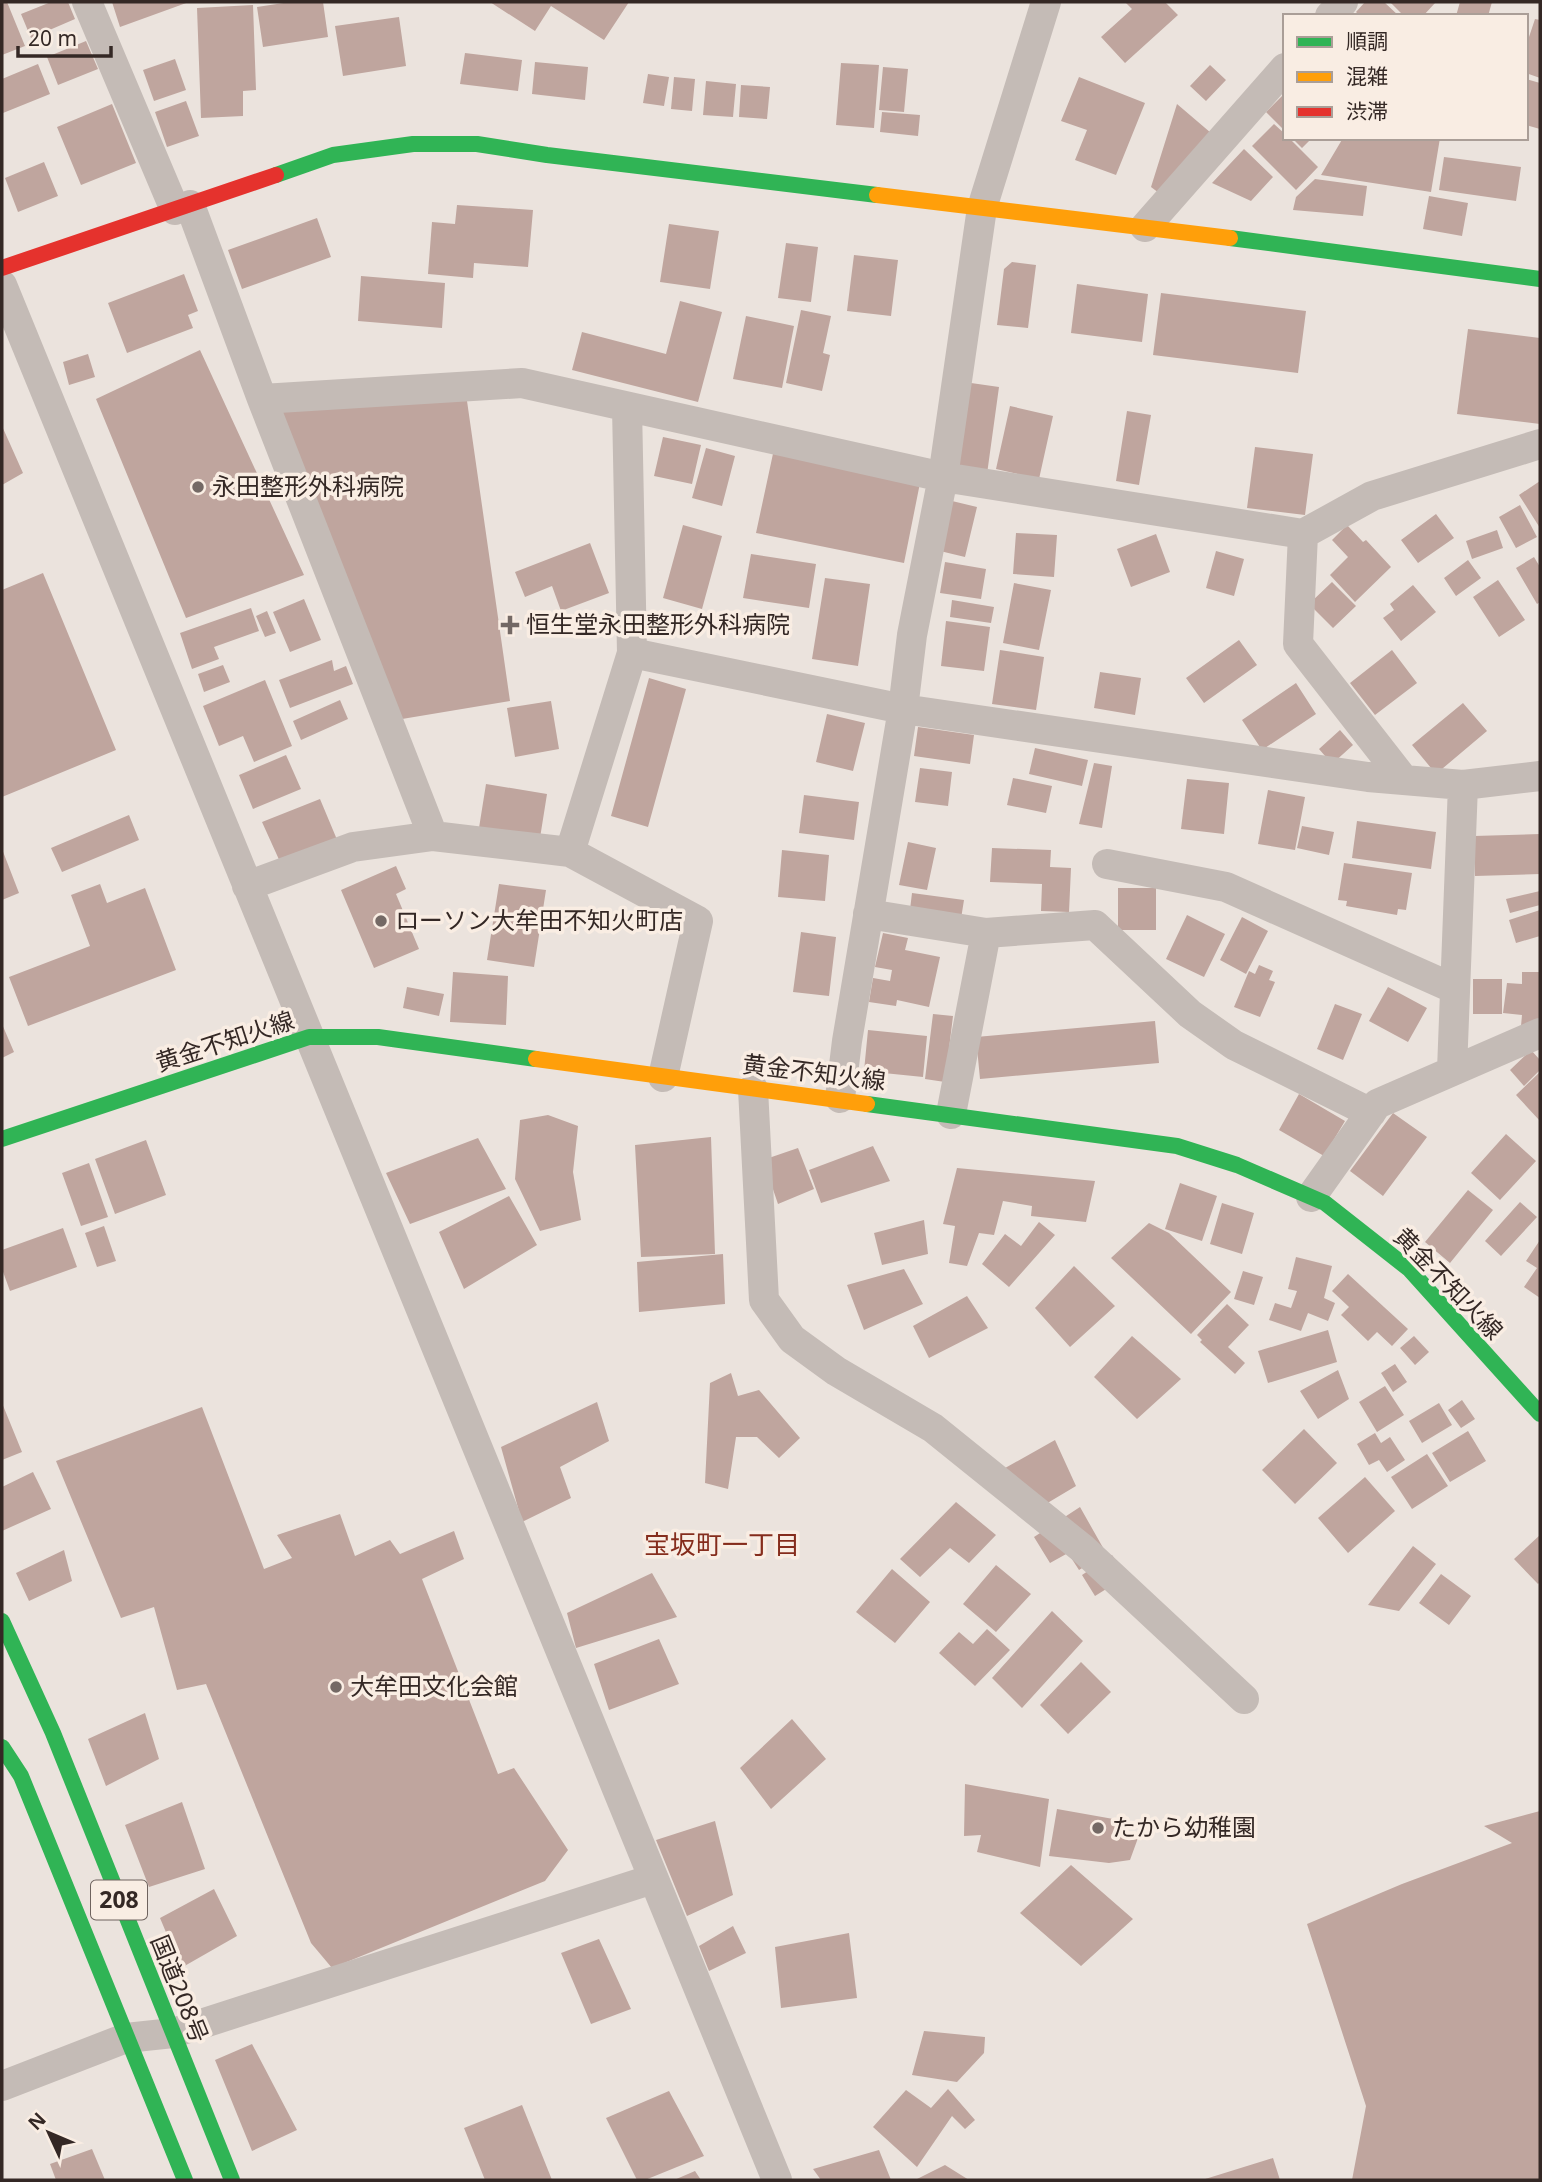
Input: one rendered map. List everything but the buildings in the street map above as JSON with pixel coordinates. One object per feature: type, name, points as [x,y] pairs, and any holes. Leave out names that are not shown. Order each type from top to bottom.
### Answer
[{"type":"main road","points":[[2,268],[333,155],[413,144],[477,144],[1540,279]]},
{"type":"main road","name":"黄金不知火線","points":[[2,1139],[309,1037],[378,1037],[1178,1146],[1237,1165],[1325,1203],[1409,1269],[1540,1414]]},
{"type":"main road","name":"国道208号","points":[[2,1621],[10,1659],[53,1733],[232,2180]]},
{"type":"main road","name":"208","points":[[2,1747],[21,1776],[184,2180]]},
{"type":"street","points":[[87,2],[182,207],[262,399],[433,836]]},
{"type":"street","points":[[840,1098],[912,635],[943,477],[982,208],[1046,2]]},
{"type":"street","points":[[1145,227],[1283,70]]},
{"type":"street","points":[[2,285],[777,2180]]},
{"type":"street","points":[[262,399],[522,383],[943,477],[1303,534],[1372,496],[1540,444]]},
{"type":"street","points":[[570,852],[632,653],[627,407]]},
{"type":"street","points":[[1303,534],[1298,644],[1404,780]]},
{"type":"street","points":[[632,653],[902,709],[1368,776],[1463,785],[1540,776]]},
{"type":"street","points":[[1452,1070],[1463,785]]},
{"type":"street","points":[[247,886],[353,847],[433,836],[570,852],[698,921],[663,1077]]},
{"type":"street","points":[[1107,864],[1226,887],[1455,989]]},
{"type":"street","points":[[868,914],[986,933],[1095,925],[1190,1014],[1234,1045],[1371,1113]]},
{"type":"street","points":[[951,1114],[986,933]]},
{"type":"street","points":[[1311,1197],[1377,1104],[1540,1033]]},
{"type":"street","points":[[753,1089],[764,1300],[792,1339],[836,1371],[944,1436],[1083,1549],[1244,1699]]},
{"type":"street","points":[[2,2086],[125,2038],[173,2033],[653,1879]]},
{"type":"traffic: fast","points":[[276,175],[333,155],[413,144],[477,144],[877,195]]},
{"type":"traffic: fast","points":[[1230,238],[1540,279]]},
{"type":"traffic: fast","points":[[2,1139],[309,1037],[378,1037],[536,1059]]},
{"type":"traffic: fast","points":[[867,1104],[1177,1146],[1237,1165],[1325,1203],[1409,1269],[1540,1414]]},
{"type":"traffic: fast","points":[[2,1621],[53,1733],[232,2180]]},
{"type":"traffic: fast","points":[[2,1747],[21,1776],[185,2180]]},
{"type":"traffic: slow","points":[[877,195],[1230,238]]},
{"type":"traffic: slow","points":[[536,1059],[867,1104]]},
{"type":"traffic: jam","points":[[2,268],[276,175]]},
{"type":"place","name":"永田整形外科病院","points":[[198,487]]},
{"type":"place","name":"恒生堂永田整形外科病院","points":[[510,625]]},
{"type":"place","name":"ローソン大牟田不知火町店","points":[[381,921]]},
{"type":"place","name":"大牟田文化会館","points":[[336,1687]]},
{"type":"place","name":"たから幼稚園","points":[[1098,1828]]},
{"type":"district","name":"宝坂町一丁目","points":[[722,1545]]}]
